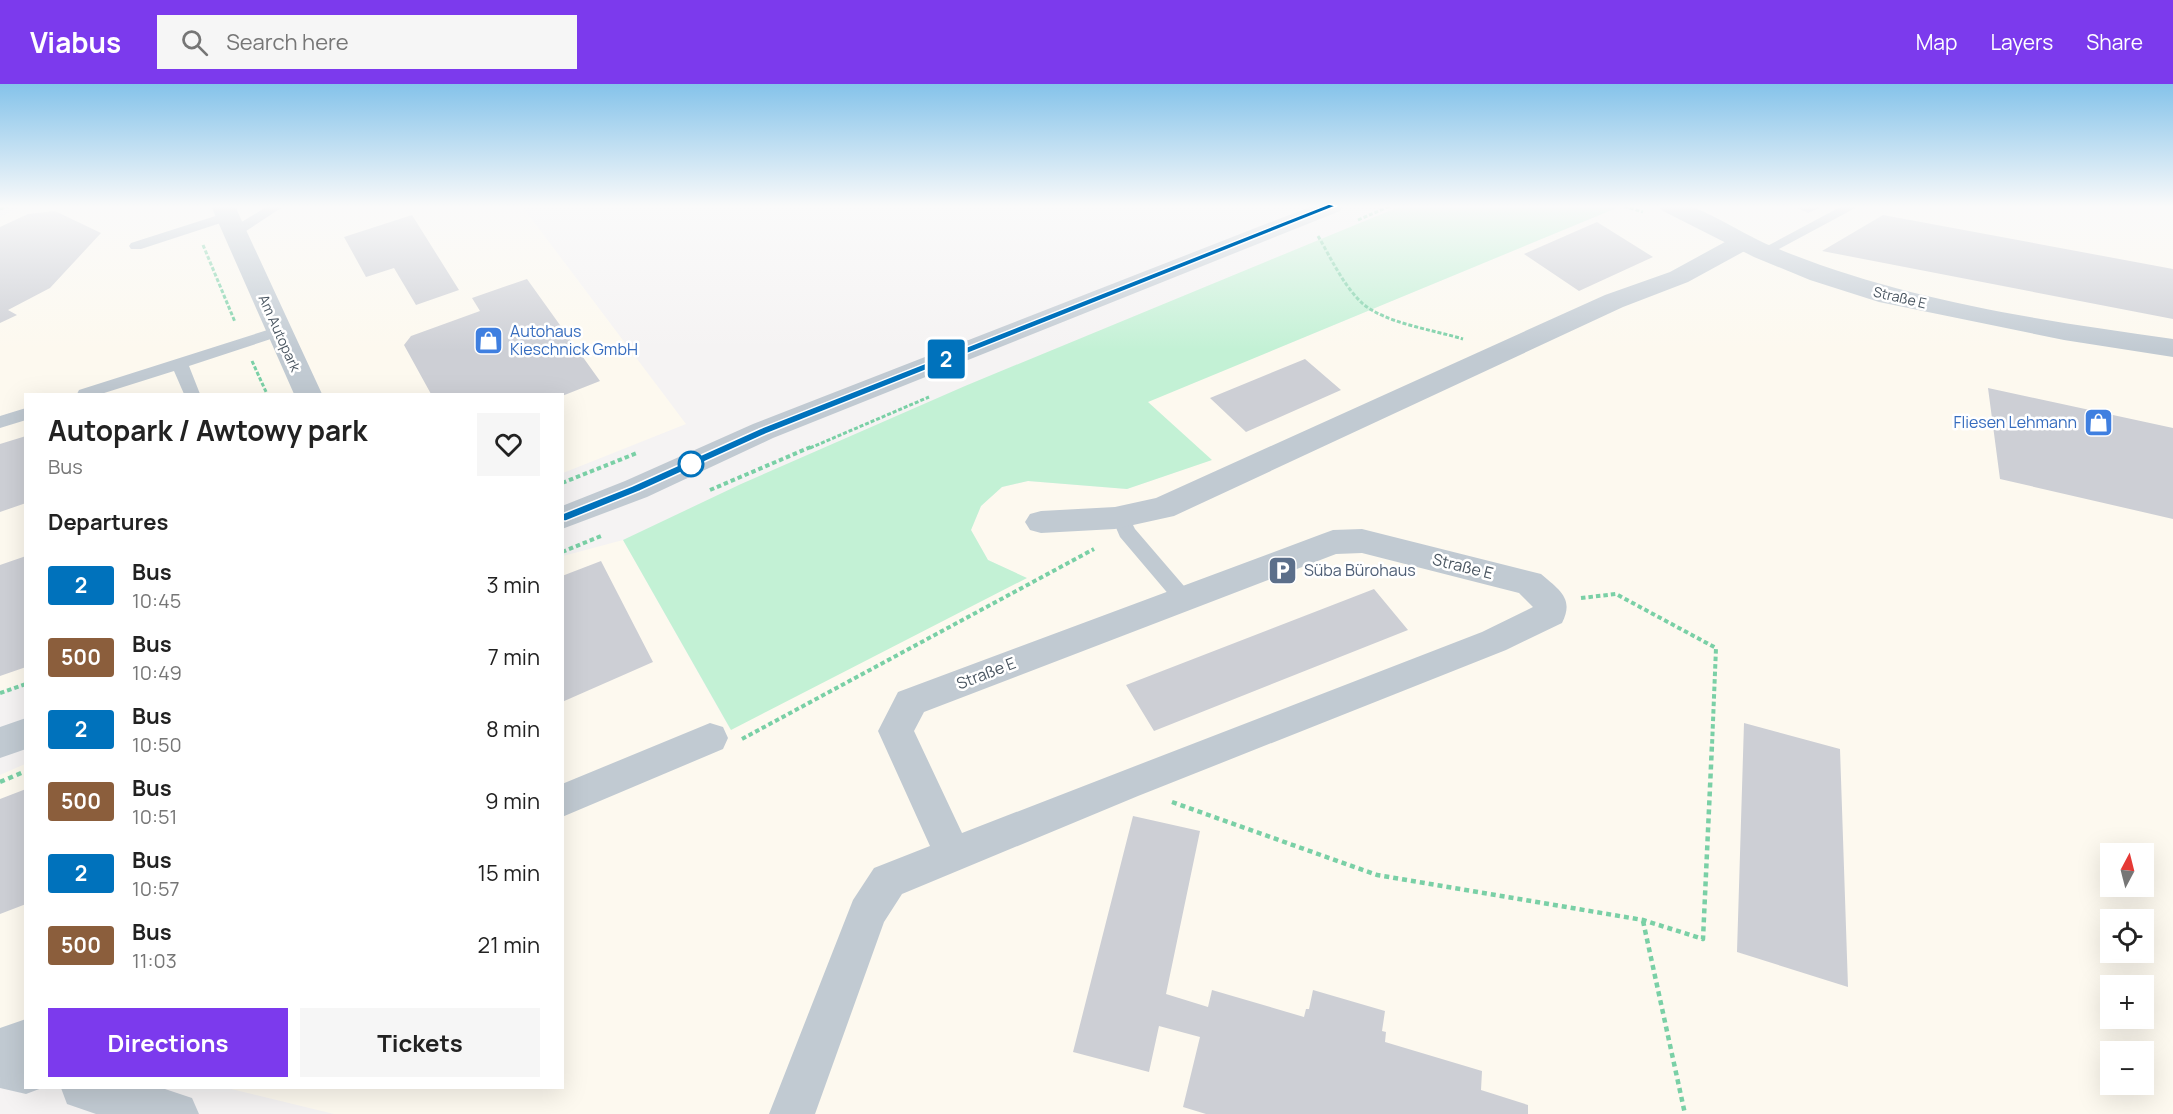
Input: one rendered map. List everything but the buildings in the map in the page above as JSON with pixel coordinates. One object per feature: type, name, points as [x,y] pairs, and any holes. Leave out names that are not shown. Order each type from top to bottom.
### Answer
[{"type":"street","name":"Am Autopark","points":[[245,254],[308,393]]},
{"type":"street","points":[[564,517],[636,489],[774,427],[1209,254]]},
{"type":"street","points":[[1041,522],[1124,524],[1614,301],[1736,254]]},
{"type":"street","name":"Straße E","points":[[1770,254],[1819,275],[1888,296],[2064,332],[2173,360]]},
{"type":"street","name":"Straße E","points":[[2064,332],[2173,348]]},
{"type":"street","name":"Straße E","points":[[953,855],[896,731],[911,702],[1333,542],[1362,541],[1529,583],[1550,601]]},
{"type":"street","points":[[792,1114],[867,913],[888,881],[1125,785],[1494,641],[1551,614],[1550,601]]},
{"type":"street","points":[[0,743],[24,734]]},
{"type":"street","points":[[564,800],[710,738]]},
{"type":"street","points":[[0,1050],[24,1041]]},
{"type":"street","points":[[0,1066],[24,1072]]},
{"type":"street","points":[[87,1089],[176,1114]]},
{"type":"lane","points":[[88,393],[280,331]]},
{"type":"lane","points":[[180,364],[192,393]]},
{"type":"lane","points":[[0,422],[24,415]]},
{"type":"lane","points":[[1124,524],[1183,598]]},
{"type":"path","points":[[208,254],[267,393]]},
{"type":"path","points":[[1329,254],[1364,304],[1388,316],[1501,353]]},
{"type":"path","points":[[564,482],[646,450]]},
{"type":"path","points":[[710,738],[744,739],[1124,524]]},
{"type":"path","points":[[1125,785],[1377,875],[1643,920],[1703,939],[1716,648],[1616,594],[1550,601]]},
{"type":"path","points":[[0,693],[24,685]]},
{"type":"path","points":[[0,782],[24,772]]},
{"type":"path","points":[[1643,920],[1685,1114]]},
{"type":"shaded area","points":[[0,254],[558,254],[686,424],[564,473],[564,393],[24,393],[24,683],[0,693]]},
{"type":"shaded area","points":[[1505,254],[2173,254],[2173,1114],[334,1114],[231,1089],[564,1089],[564,556],[623,540],[730,729],[1026,578],[988,560],[971,530],[981,506],[1002,487],[1028,481],[1127,489],[1211,460],[1147,402]]},
{"type":"shaded area","points":[[24,764],[24,1037],[0,1031],[0,775]]},
{"type":"green space","points":[[1285,254],[1505,254],[1148,402],[1212,460],[1127,489],[1028,481],[1002,487],[981,506],[971,530],[988,560],[1027,578],[731,730],[623,540],[741,484],[965,386]]},
{"type":"bus line","name":"2","points":[[564,517],[636,489],[763,431],[1210,254]]},
{"type":"place","name":"Autohaus Kieschnick GmbH","points":[[489,340]]},
{"type":"place","name":"Fliesen Lehmann","points":[[2098,422]]},
{"type":"place","name":"Süba Bürohaus","points":[[1283,570]]}]
